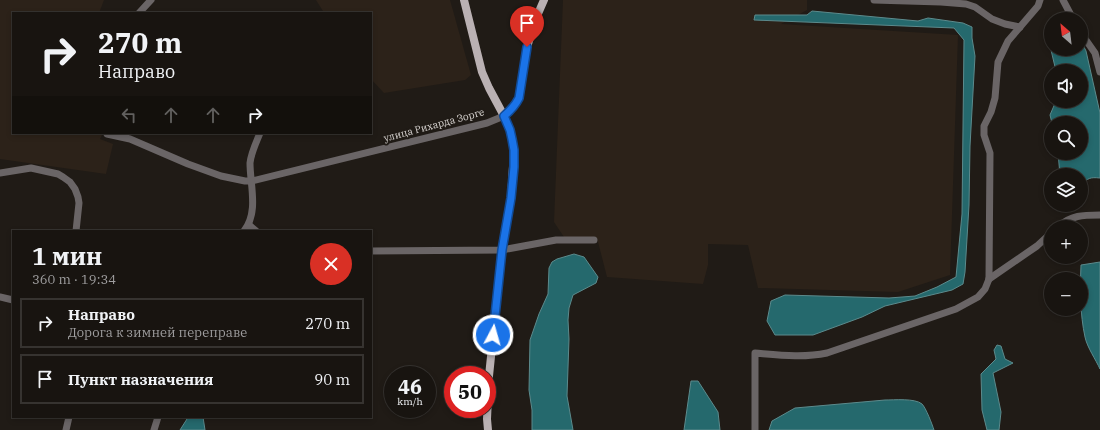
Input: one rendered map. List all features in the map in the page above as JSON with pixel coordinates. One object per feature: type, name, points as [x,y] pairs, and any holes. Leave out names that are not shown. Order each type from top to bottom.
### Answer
[{"type":"main road","points":[[464,0],[482,72],[510,130],[514,150],[511,198],[502,250],[489,376],[488,430]]},
{"type":"main road","points":[[504,116],[512,109],[519,98],[527,47],[544,0]]},
{"type":"street","points":[[139,12],[151,0]]},
{"type":"street","points":[[874,0],[966,4],[975,7],[992,19],[1005,24],[1020,27]]},
{"type":"street","points":[[755,430],[755,354],[814,356],[827,353],[956,309],[978,297],[985,289],[989,279],[990,153],[984,135],[984,126],[991,112],[995,98],[998,62],[1008,41],[1038,6],[1040,0]]},
{"type":"street","points":[[1063,0],[1069,12]]},
{"type":"street","points":[[1088,40],[1097,50],[1100,72]]},
{"type":"street","name":"улица Рихарда Зорге","points":[[107,134],[130,139],[188,164],[221,176],[252,181],[479,125],[504,116]]},
{"type":"street","points":[[247,228],[251,213],[253,194],[250,163],[251,156],[260,134]]},
{"type":"street","points":[[0,173],[31,168],[51,172],[70,182],[75,189],[79,203],[76,230]]},
{"type":"street","points":[[1068,220],[1080,216],[1100,215]]},
{"type":"street","points":[[372,251],[502,250],[556,240],[594,240]]},
{"type":"street","points":[[989,279],[1044,240]]},
{"type":"street","points":[[0,297],[12,300]]},
{"type":"street","points":[[66,430],[69,418]]},
{"type":"street","points":[[154,430],[158,418]]},
{"type":"shaded area","points":[[0,0],[104,0],[99,12],[12,12],[12,134],[102,134],[100,139],[113,144],[106,174],[0,159]]},
{"type":"shaded area","points":[[316,0],[450,0],[471,75],[465,80],[384,93],[372,80],[372,12],[323,11]]},
{"type":"shaded area","points":[[563,0],[807,0],[807,10],[781,24],[958,35],[950,275],[898,292],[758,288],[748,245],[708,244],[708,265],[703,284],[607,277],[597,238],[564,237],[554,222]]},
{"type":"water","points":[[812,11],[918,21],[928,18],[963,23],[972,27],[975,56],[965,272],[963,284],[952,290],[885,306],[862,317],[813,335],[775,335],[767,321],[771,301],[785,295],[889,298],[915,296],[956,277],[962,214],[964,40],[954,28],[754,20],[755,15],[807,15]]},
{"type":"water","points":[[1053,56],[1087,56],[1100,113],[1100,178],[1088,179],[1088,168],[1059,168],[1059,160],[1088,160],[1088,116],[1050,115],[1053,108],[1088,108],[1088,64],[1054,64]]},
{"type":"water","points":[[574,254],[584,257],[598,277],[596,283],[573,295],[569,308],[567,396],[573,430],[532,430],[532,410],[529,390],[530,340],[548,294],[549,268],[552,262]]},
{"type":"water","points":[[1100,262],[1100,369],[1086,341],[1083,328],[1082,316],[1088,316],[1088,272],[1081,272],[1081,265]]},
{"type":"water","points":[[997,345],[1001,346],[1005,359],[1013,363],[993,373],[1001,412],[999,430],[987,430],[982,410],[981,374],[996,359],[994,350]]},
{"type":"water","points":[[691,381],[698,381],[718,412],[720,430],[684,430]]},
{"type":"water","points":[[885,400],[910,400],[919,402],[924,406],[934,430],[769,430],[772,421],[795,408]]},
{"type":"water","points":[[203,418],[205,430],[180,430],[187,419]]},
{"type":"route","points":[[493,335],[502,250],[511,198],[514,167],[514,150],[512,139],[504,116],[512,109],[519,98],[527,47]]}]
